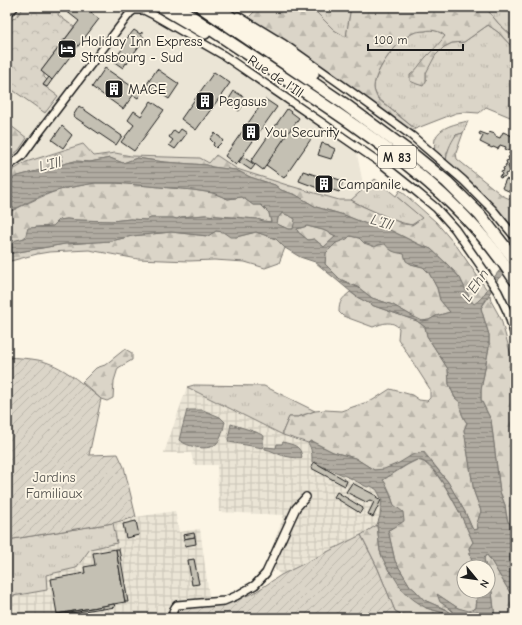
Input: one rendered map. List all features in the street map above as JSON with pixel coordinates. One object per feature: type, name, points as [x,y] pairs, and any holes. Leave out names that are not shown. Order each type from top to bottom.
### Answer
[{"type":"highway","points":[[7,10],[12,7]]},
{"type":"highway","points":[[161,7],[226,46],[265,72],[280,75]]},
{"type":"highway","name":"M 83","points":[[177,7],[369,136],[424,179],[446,198],[473,225],[514,278]]},
{"type":"highway","name":"M 83","points":[[200,7],[343,103],[415,156],[442,178],[480,216],[512,255]]},
{"type":"highway","points":[[217,7],[290,57],[340,94],[343,103]]},
{"type":"street","points":[[217,7],[230,11],[271,36],[412,136],[462,180],[493,210],[515,237]]},
{"type":"street","name":"Rue de l'Ill","points":[[7,167],[22,156],[130,13],[134,10],[144,10],[179,28],[223,55],[382,164],[436,208],[455,229],[498,292],[508,313],[515,336]]},
{"type":"street","points":[[173,618],[172,613],[174,607],[177,605],[224,601],[255,585],[266,573],[296,508],[306,497]]},
{"type":"shaded area","points":[[19,7],[120,7],[120,9],[137,15],[144,13],[218,53],[356,149],[364,189],[351,200],[339,200],[237,169],[216,155],[209,163],[200,158],[131,156],[115,153],[94,156],[83,144],[26,162],[7,174],[7,160],[19,150],[27,138],[7,123],[7,17]]},
{"type":"shaded area","points":[[110,158],[123,163],[137,158],[164,162],[207,165],[236,170],[250,177],[275,185],[281,190],[296,195],[316,207],[344,215],[374,227],[386,228],[431,249],[460,278],[474,304],[484,295],[497,273],[515,256],[515,264],[498,279],[481,308],[489,335],[489,347],[481,390],[481,400],[491,420],[500,492],[505,505],[508,522],[515,527],[515,601],[496,569],[496,559],[490,559],[487,555],[484,559],[471,559],[469,548],[473,542],[464,522],[442,481],[425,462],[417,460],[414,461],[383,480],[394,505],[403,512],[404,521],[388,530],[395,561],[410,586],[424,600],[447,610],[452,614],[455,613],[440,602],[437,594],[458,608],[469,611],[476,608],[477,599],[493,599],[495,618],[482,618],[481,614],[476,611],[472,618],[450,618],[451,616],[444,613],[426,608],[403,591],[389,571],[380,551],[377,525],[382,500],[377,490],[371,486],[367,487],[312,462],[312,454],[308,443],[311,441],[333,452],[355,458],[374,470],[384,469],[399,463],[412,455],[423,452],[448,482],[472,528],[474,530],[478,529],[477,523],[481,511],[474,492],[464,430],[467,423],[460,408],[460,402],[455,398],[449,384],[448,369],[427,336],[425,327],[417,321],[374,306],[357,297],[315,262],[300,257],[285,248],[276,239],[256,232],[230,237],[223,232],[216,231],[208,236],[171,232],[132,236],[111,241],[65,244],[7,254],[7,241],[25,238],[28,228],[53,226],[59,220],[67,219],[112,221],[130,219],[146,220],[151,218],[177,219],[181,217],[205,215],[257,219],[271,222],[269,213],[261,205],[253,205],[242,197],[228,199],[213,193],[193,190],[116,183],[95,183],[67,188],[41,196],[7,213],[7,181],[18,176],[75,161],[90,162]],"holes":[[[282,213],[295,219],[293,229],[288,229],[277,224],[278,218]],[[307,226],[323,230],[336,236],[324,247],[314,239],[308,240],[298,232],[297,229]],[[350,236],[359,238],[364,243],[375,247],[385,244],[389,249],[404,254],[406,261],[423,267],[429,273],[437,288],[440,300],[450,312],[422,321],[393,305],[372,298],[359,288],[340,279],[325,264],[326,253],[336,243],[347,239]]]},
{"type":"shaded area","points":[[187,387],[283,435],[308,443],[312,450],[312,462],[367,487],[371,486],[377,490],[382,500],[377,525],[361,535],[281,575],[267,562],[284,515],[219,512],[217,465],[194,465],[191,453],[164,453]]},
{"type":"shaded area","points":[[187,410],[203,410],[220,417],[225,422],[221,436],[217,443],[213,446],[198,448],[183,443],[179,440]]},
{"type":"shaded area","points":[[231,424],[264,436],[263,448],[229,442],[228,439]]},
{"type":"shaded area","points":[[283,442],[296,446],[300,450],[302,458],[294,458],[265,449],[265,447],[276,448],[277,444],[282,444]]},
{"type":"shaded area","points":[[175,511],[179,532],[200,529],[210,603],[176,611],[177,618],[7,618],[7,597],[46,590],[45,575],[76,568],[90,549],[117,543],[113,523],[136,517]]},
{"type":"green space","points":[[24,7],[61,7],[62,8],[58,15],[74,27],[41,71],[47,80],[43,85],[58,96],[45,113],[7,86],[7,23],[17,16]]},
{"type":"green space","points":[[259,7],[311,7],[334,30],[346,37],[351,7],[485,7],[498,23],[515,39],[515,50],[498,32],[488,25],[464,42],[452,43],[444,47],[435,56],[426,73],[426,81],[423,86],[410,81],[410,75],[445,36],[433,30],[420,31],[400,42],[388,56],[378,72],[374,87],[378,99],[415,129],[410,132],[249,17]]},
{"type":"green space","points":[[311,7],[351,7],[346,38],[334,30]]},
{"type":"green space","points":[[485,7],[515,7],[515,39],[498,23]]},
{"type":"green space","points":[[488,25],[498,32],[515,50],[515,119],[486,107],[479,113],[456,113],[415,129],[378,98],[374,87],[378,72],[388,56],[400,42],[407,37],[416,32],[430,30],[445,36],[440,44],[426,57],[414,73],[417,84],[423,85],[426,81],[426,73],[429,65],[444,47],[452,43],[464,42]]},
{"type":"green space","points":[[468,121],[463,133],[456,135],[447,153],[446,162],[434,152],[435,139],[437,135],[444,128]]},
{"type":"green space","points":[[7,123],[27,138],[19,150],[7,160]]},
{"type":"green space","points":[[463,133],[456,153],[457,159],[503,196],[515,201],[515,231],[481,195],[446,162],[450,145],[454,138],[456,135]]},
{"type":"green space","points":[[83,144],[94,156],[115,153],[131,156],[200,158],[209,163],[216,155],[237,169],[339,200],[351,200],[403,224],[412,225],[422,218],[396,196],[400,190],[436,222],[458,248],[487,290],[481,300],[474,305],[460,278],[431,249],[386,228],[374,227],[344,215],[316,207],[296,195],[281,190],[275,185],[250,177],[236,170],[207,165],[164,162],[137,158],[123,163],[110,158],[90,162],[75,161],[18,176],[7,181],[7,174],[26,162]]},
{"type":"green space","points":[[375,179],[423,218],[412,225],[381,215],[351,200]]},
{"type":"green space","points":[[95,183],[116,183],[193,190],[213,193],[228,199],[242,197],[253,205],[261,205],[269,213],[271,222],[257,219],[205,215],[181,217],[177,219],[151,218],[146,220],[130,219],[112,221],[67,219],[59,220],[53,226],[35,227],[29,234],[20,240],[7,241],[7,213],[59,190]]},
{"type":"green space","points":[[282,213],[296,219],[293,229],[288,229],[277,224],[278,218]]},
{"type":"green space","points":[[307,226],[323,230],[336,236],[324,247],[314,239],[308,240],[298,232],[297,229]]},
{"type":"green space","points":[[216,231],[236,237],[256,232],[276,239],[285,248],[279,263],[265,268],[245,262],[138,259],[89,250],[49,252],[7,262],[7,254],[65,244],[111,241],[132,236],[171,232],[207,236]]},
{"type":"green space","points":[[350,236],[359,238],[364,243],[378,245],[385,243],[393,251],[404,253],[411,264],[423,267],[429,273],[437,288],[440,300],[450,312],[422,321],[393,305],[372,298],[359,288],[340,279],[325,264],[326,253],[336,243]]},
{"type":"green space","points":[[350,292],[374,306],[417,321],[425,327],[427,336],[448,369],[449,384],[455,398],[460,402],[460,408],[467,423],[464,430],[474,492],[481,511],[478,529],[474,530],[472,528],[448,482],[424,452],[384,470],[374,470],[355,458],[333,452],[311,441],[308,443],[283,435],[283,431],[289,417],[298,417],[315,411],[341,411],[373,400],[390,389],[412,395],[419,400],[427,401],[430,398],[430,389],[398,339],[399,328],[396,325],[384,323],[373,327],[343,316],[339,312],[342,300]]},
{"type":"green space","points":[[490,295],[491,301],[501,319],[512,359],[515,377],[515,527],[508,522],[505,505],[500,492],[491,420],[481,400],[481,390],[489,347],[489,335],[481,308]]},
{"type":"green space","points":[[125,349],[132,353],[132,360],[118,368],[114,381],[113,398],[107,401],[101,399],[82,382],[96,368],[105,365]]},
{"type":"green space","name":"Jardins Familiaux","points":[[7,357],[38,360],[56,366],[72,376],[101,399],[89,455],[118,454],[124,467],[136,517],[113,523],[7,540]]},
{"type":"green space","points":[[194,385],[264,386],[315,411],[298,417],[289,417],[283,431],[283,435],[187,387]]},
{"type":"green space","points":[[417,460],[424,462],[435,472],[460,513],[473,542],[469,548],[471,559],[456,559],[456,599],[477,599],[476,608],[469,612],[458,608],[438,595],[455,614],[452,614],[447,610],[424,600],[410,586],[395,561],[388,530],[395,527],[394,509],[387,485],[383,480]]},
{"type":"green space","points":[[113,523],[117,543],[90,549],[76,568],[46,575],[47,590],[7,597],[7,540]]},
{"type":"green space","points":[[377,525],[380,551],[389,571],[426,608],[444,613],[451,616],[450,618],[408,618],[395,611],[378,569],[361,535]]},
{"type":"green space","points":[[361,535],[378,569],[395,611],[408,618],[177,618],[176,611],[179,608],[229,602],[254,593],[281,575]]},
{"type":"green space","points":[[487,555],[490,559],[484,559]]},
{"type":"green space","points":[[496,569],[515,601],[515,618],[495,618],[493,599],[496,599]]},
{"type":"building","name":"Holiday Inn Express Strasbourg - Sud","points":[[61,7],[93,7],[95,8],[91,13],[99,19],[52,80],[41,71],[79,21]]},
{"type":"building","points":[[134,30],[140,34],[142,32],[141,35],[145,38],[123,68],[113,61],[126,44],[124,42]]},
{"type":"building","name":"MAGE","points":[[105,68],[137,90],[123,109],[92,87]]},
{"type":"building","points":[[157,69],[179,84],[169,99],[147,84]]},
{"type":"building","name":"Pegasus","points":[[214,72],[230,83],[196,130],[181,119]]},
{"type":"building","points":[[49,77],[52,80],[47,87],[43,85]]},
{"type":"building","points":[[139,87],[143,90],[138,98],[133,95]]},
{"type":"building","points":[[234,91],[247,99],[239,111],[227,102]]},
{"type":"building","name":"You Security","points":[[265,99],[277,107],[236,165],[225,156]]},
{"type":"building","points":[[151,101],[164,110],[134,151],[121,142],[134,125],[128,120],[134,111],[141,116]]},
{"type":"building","points":[[79,106],[122,136],[116,145],[73,116]]},
{"type":"building","points":[[287,109],[299,118],[263,170],[251,161]]},
{"type":"building","points":[[62,126],[72,135],[63,148],[52,140]]},
{"type":"building","points":[[292,127],[311,139],[284,178],[266,165]]},
{"type":"building","points":[[181,129],[187,133],[175,149],[169,145],[173,140],[169,137],[174,130],[178,133]]},
{"type":"building","points":[[480,132],[488,135],[489,132],[500,138],[503,132],[515,137],[515,158],[512,159],[509,154],[510,151],[505,149],[506,147],[500,145],[498,149],[492,148],[480,142],[483,136],[479,134]]},
{"type":"building","points":[[215,133],[223,141],[216,148],[210,139]]},
{"type":"building","points":[[322,143],[335,149],[331,159],[318,155]]},
{"type":"building","points":[[56,155],[62,160],[58,166],[52,161]]},
{"type":"building","points":[[511,156],[513,162],[508,166],[510,172],[505,174],[506,176],[500,178],[499,176],[502,175],[501,172],[504,171],[503,168],[506,167],[506,161],[509,160],[508,157]]},
{"type":"building","points":[[243,157],[255,165],[251,170],[239,162]]},
{"type":"building","name":"Campanile","points":[[303,171],[327,179],[328,176],[343,181],[339,192],[324,187],[323,190],[299,181]]},
{"type":"building","points":[[506,179],[515,183],[515,194],[502,188]]},
{"type":"building","points":[[314,462],[347,481],[345,486],[311,468]]},
{"type":"building","points":[[352,483],[377,496],[376,497],[381,500],[373,517],[368,514],[374,502],[370,500],[366,502],[346,492]]},
{"type":"building","points":[[337,492],[363,508],[360,513],[334,497]]},
{"type":"building","points":[[136,521],[139,535],[126,538],[123,524]]},
{"type":"building","points":[[194,533],[195,537],[184,539],[183,535]]},
{"type":"building","points":[[195,537],[196,544],[185,546],[184,539]]},
{"type":"building","points":[[116,549],[125,602],[57,614],[51,579],[85,573],[84,567],[95,565],[93,553]]},
{"type":"building","points":[[116,549],[119,549],[128,602],[125,602]]},
{"type":"building","points":[[194,559],[199,584],[192,585],[188,560]]},
{"type":"building","points":[[114,604],[115,607],[57,614]]},
{"type":"place","name":"Holiday Inn Express Strasbourg - Sud","points":[[67,49]]},
{"type":"place","name":"MAGE","points":[[114,89]]},
{"type":"place","name":"Pegasus","points":[[205,101]]},
{"type":"place","name":"You Security","points":[[251,132]]},
{"type":"place","name":"Campanile","points":[[324,184]]},
{"type":"water label","name":"L'Ill","points":[[50,164]]},
{"type":"water label","name":"L'Ill","points":[[382,222]]},
{"type":"water label","name":"L'Ehn","points":[[475,285]]}]
